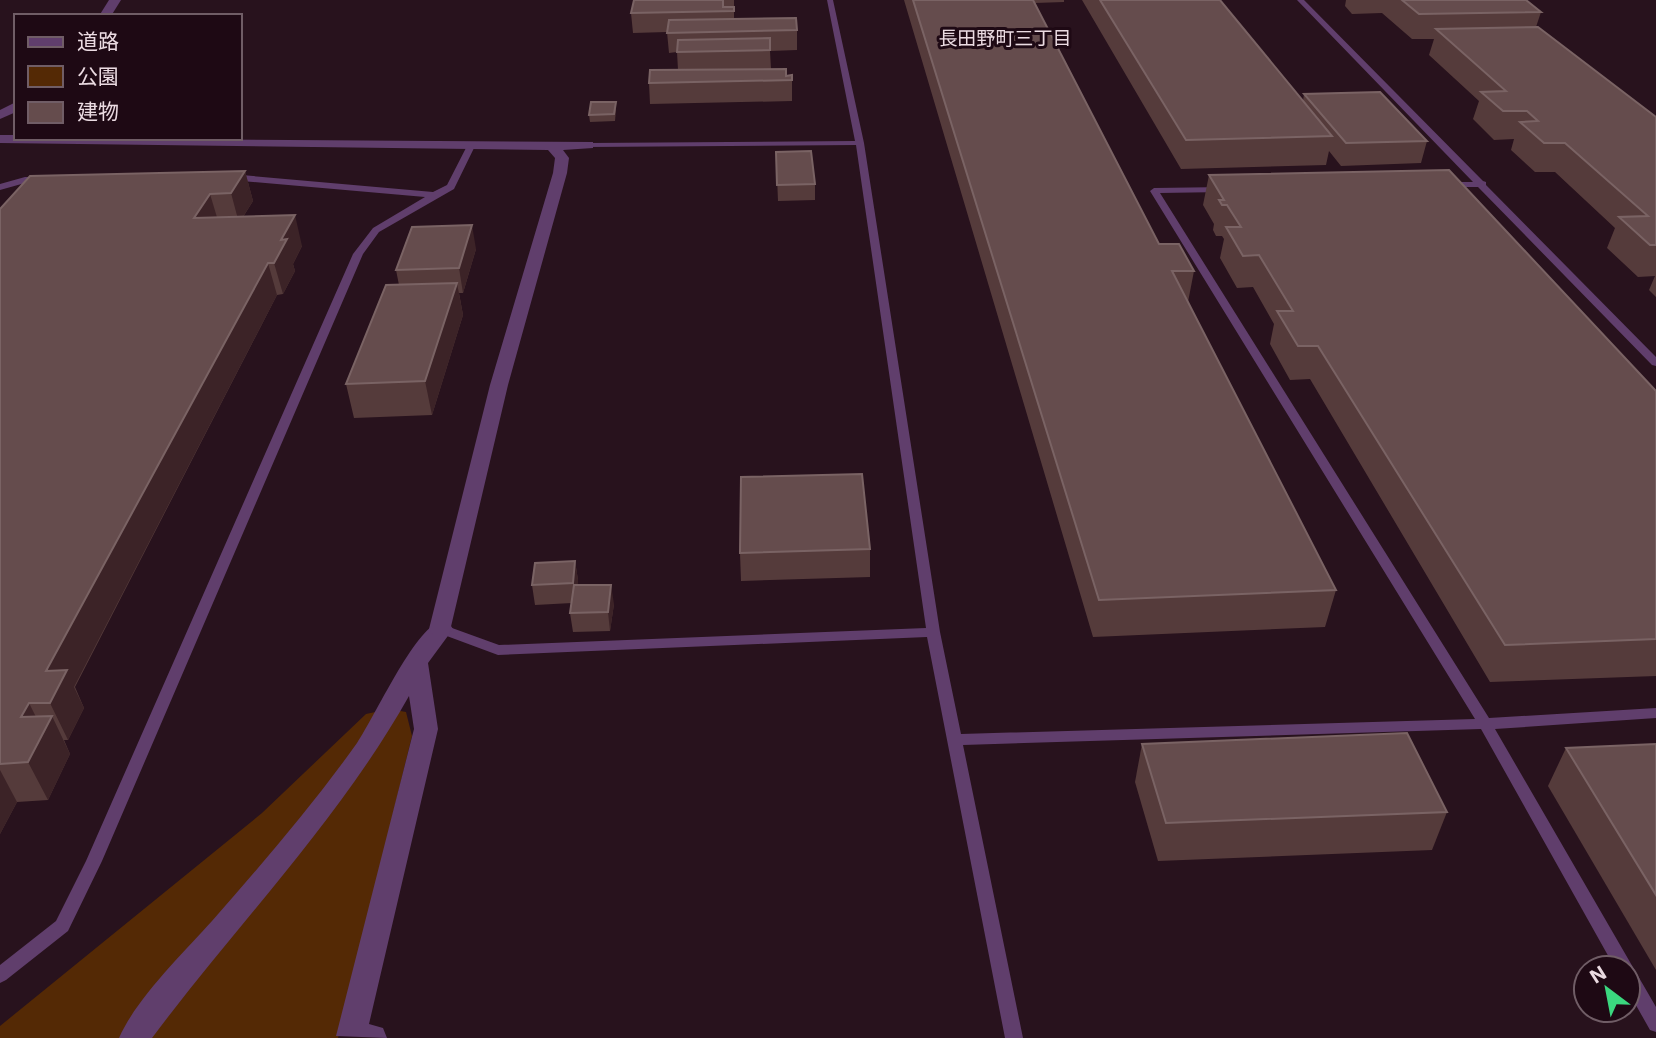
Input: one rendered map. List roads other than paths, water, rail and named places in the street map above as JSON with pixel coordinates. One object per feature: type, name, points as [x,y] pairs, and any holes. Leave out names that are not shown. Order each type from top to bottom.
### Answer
[{"type":"street","points":[[67,140],[471,146],[588,145]]},
{"type":"street","points":[[134,1038],[182,975],[277,866],[359,759],[416,662],[441,629],[499,385],[559,173],[562,158],[552,146]]},
{"type":"street","points":[[373,1038],[351,1036],[426,729],[416,662]]},
{"type":"lane","points":[[830,0],[860,143],[933,632],[1014,1038]]},
{"type":"lane","points":[[1300,0],[1656,363]]},
{"type":"lane","points":[[588,145],[860,143]]},
{"type":"lane","points":[[0,975],[62,926],[94,861],[358,254],[376,230],[452,187],[471,146]]},
{"type":"lane","points":[[220,177],[434,195]]},
{"type":"lane","points":[[0,187],[25,180],[53,180]]},
{"type":"lane","points":[[1428,185],[1483,184]]},
{"type":"lane","points":[[1237,189],[1154,191],[1485,724],[1616,954]]},
{"type":"lane","points":[[441,629],[498,650],[933,632]]},
{"type":"lane","points":[[956,740],[1485,724],[1656,713]]},
{"type":"lane","points":[[1642,1000],[1656,1024]]},
{"type":"district","name":"長田野町三丁目","points":[[1005,38]]}]
